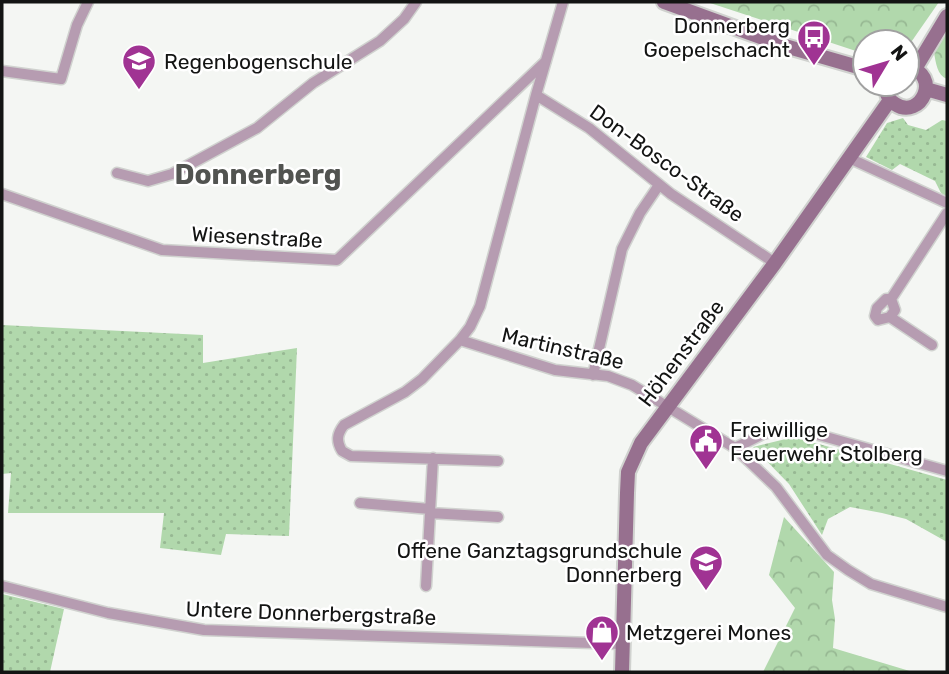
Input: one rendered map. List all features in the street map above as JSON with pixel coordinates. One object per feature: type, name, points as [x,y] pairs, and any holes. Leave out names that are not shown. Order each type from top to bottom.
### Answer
[{"type":"street","points":[[2,71],[61,79],[77,25],[88,2]]},
{"type":"street","points":[[117,173],[148,181],[172,174],[257,128],[313,83],[380,41],[404,19],[416,2]]},
{"type":"street","points":[[498,461],[351,456],[338,446],[339,432],[344,425],[405,392],[422,379],[470,327],[480,306],[563,2]]},
{"type":"street","points":[[664,2],[785,46],[851,65]]},
{"type":"street","points":[[921,54],[947,16]]},
{"type":"street","name":"Wiesenstraße","points":[[2,194],[162,250],[337,260],[546,61]]},
{"type":"street","points":[[891,100],[904,107],[912,106],[924,97],[926,89],[921,76]]},
{"type":"street","points":[[926,89],[947,95]]},
{"type":"street","name":"Don-Bosco-Straße","points":[[536,95],[589,128],[659,185],[775,263]]},
{"type":"street","name":"Höhenstraße","points":[[622,672],[628,472],[641,443],[775,263],[891,100]]},
{"type":"street","points":[[849,158],[947,203]]},
{"type":"street","points":[[593,375],[622,249],[640,213],[659,185]]},
{"type":"street","points":[[891,299],[947,213]]},
{"type":"street","points":[[891,299],[895,310],[890,317],[878,320],[875,312],[881,302],[891,299]]},
{"type":"street","points":[[890,317],[932,345]]},
{"type":"street","name":"Martinstraße","points":[[460,340],[555,370],[608,376],[632,384],[735,448],[776,486],[827,555],[871,584],[947,607]]},
{"type":"street","points":[[735,448],[763,434],[786,429],[812,433],[947,471]]},
{"type":"street","points":[[426,586],[433,458]]},
{"type":"street","points":[[360,503],[498,517]]},
{"type":"street","name":"Untere Donnerbergstraße","points":[[2,586],[108,613],[204,630],[623,644]]},
{"type":"green space","points":[[707,2],[939,2],[921,28],[851,28],[851,49]]},
{"type":"green space","points":[[947,32],[947,79],[939,72],[934,53]]},
{"type":"green space","points":[[903,118],[908,125],[926,130],[942,120],[947,121],[947,197],[941,193],[935,181],[900,164],[892,170],[866,157],[887,123]]},
{"type":"green space","points":[[2,325],[203,335],[203,363],[297,348],[289,536],[226,534],[221,555],[160,548],[164,513],[8,513],[11,473],[2,474]]},
{"type":"green space","points":[[794,437],[947,480],[947,542],[906,519],[850,507],[828,519],[822,535],[789,484],[753,447]]},
{"type":"green space","points":[[784,517],[834,572],[833,648],[913,672],[763,672],[795,608],[769,575]]},
{"type":"green space","points":[[2,594],[64,609],[50,672],[2,672]]},
{"type":"place","name":"Donnerberg Goepelschacht","points":[[814,67]]},
{"type":"place","name":"Regenbogenschule","points":[[139,91]]},
{"type":"place","name":"Freiwillige Feuerwehr Stolberg","points":[[706,471]]},
{"type":"place","name":"Offene Ganztagsgrundschule Donnerberg","points":[[706,592]]},
{"type":"place","name":"Metzgerei Mones","points":[[602,662]]},
{"type":"district","name":"Donnerberg","points":[[258,174]]}]
